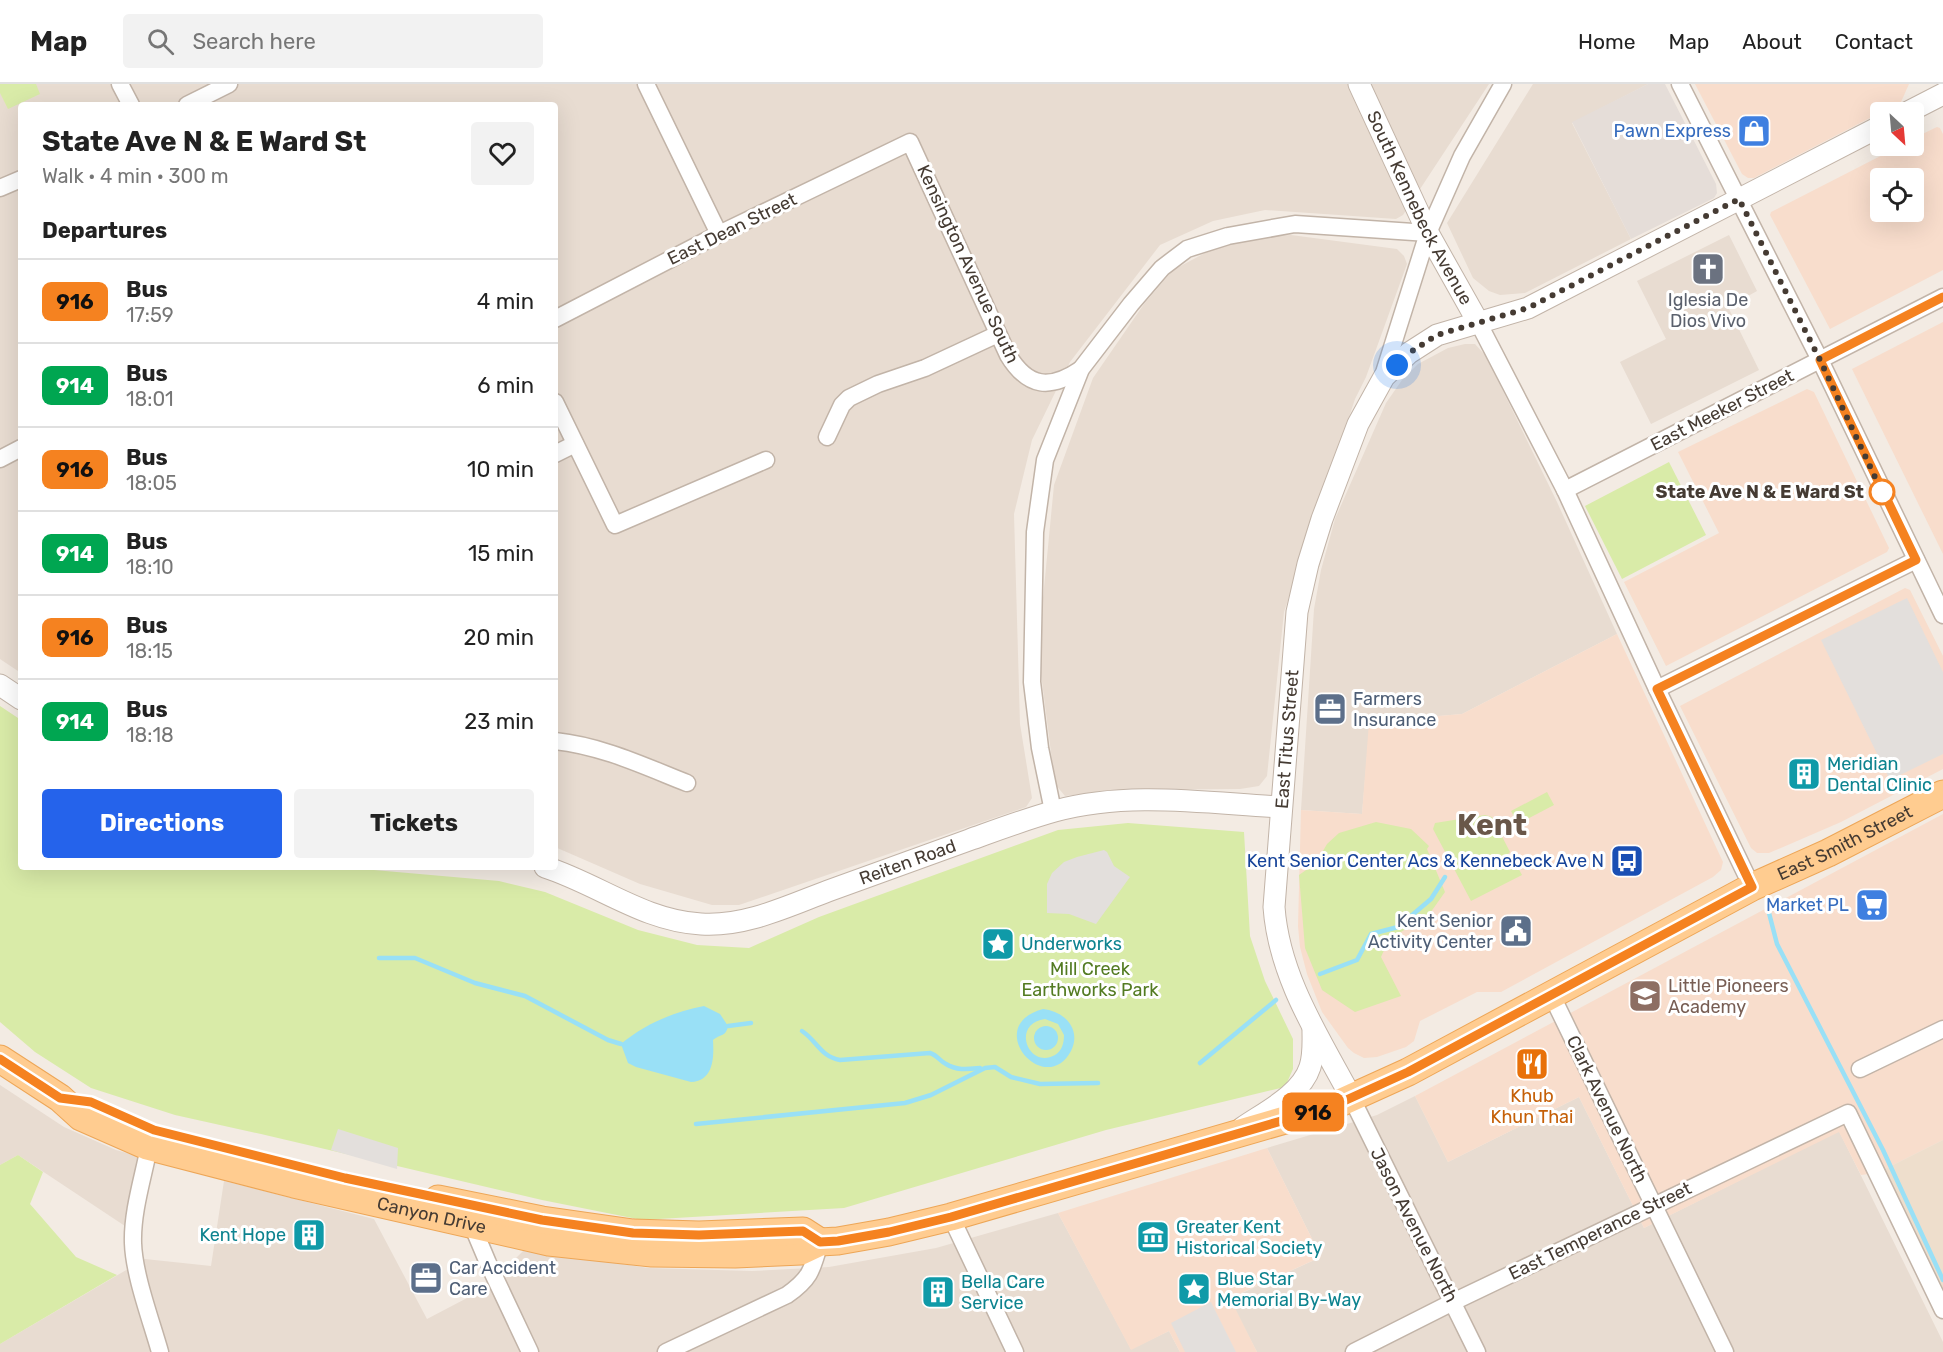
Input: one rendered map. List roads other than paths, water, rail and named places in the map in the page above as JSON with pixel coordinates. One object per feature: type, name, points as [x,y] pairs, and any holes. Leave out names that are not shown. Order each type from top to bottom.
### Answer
[{"type":"main road","name":"East Smith Street","points":[[951,1217],[1333,1106],[1408,1072],[1752,887],[1828,853],[1943,794]]},
{"type":"main road","name":"Canyon Drive","points":[[0,1059],[60,1098],[81,1117],[149,1147],[294,1184],[549,1242],[652,1253],[735,1254],[801,1251],[820,1242],[889,1232],[951,1217]]},
{"type":"main road","name":"Canyon Drive","points":[[60,1098],[91,1102],[154,1130],[410,1193],[542,1220],[633,1233],[699,1235],[803,1231],[820,1242]]},
{"type":"street","points":[[120,84],[129,102]]},
{"type":"street","points":[[193,102],[229,84]]},
{"type":"street","points":[[646,84],[719,234]]},
{"type":"street","name":"South Kennebeck Avenue","points":[[1359,84],[1428,233],[1478,322],[1565,490],[1752,887]]},
{"type":"street","name":"East Titus Street","points":[[1351,1097],[1293,986],[1276,933],[1274,907],[1297,612],[1308,564],[1322,519],[1358,424],[1382,381],[1428,233],[1462,156],[1503,84]]},
{"type":"street","points":[[1680,84],[1820,360],[1943,615]]},
{"type":"street","points":[[1924,104],[1943,94]]},
{"type":"street","name":"East Titus Street","points":[[1382,381],[1409,353],[1437,335],[1528,308],[1870,132]]},
{"type":"street","name":"East Dean Street","points":[[558,317],[719,234],[910,142]]},
{"type":"street","name":"Kensington Avenue South","points":[[910,142],[998,334],[1017,369],[1031,380],[1048,384],[1066,379],[1082,369]]},
{"type":"street","points":[[0,188],[18,180]]},
{"type":"street","points":[[1053,811],[1040,748],[1032,682],[1035,532],[1045,460],[1082,369],[1131,304],[1162,268],[1187,249],[1228,236],[1295,224],[1428,233]]},
{"type":"street","name":"East Meeker Street","points":[[1565,490],[1943,297]]},
{"type":"street","points":[[827,437],[842,405],[849,398],[878,384],[925,368],[998,334]]},
{"type":"street","points":[[558,408],[615,525],[766,460]]},
{"type":"street","points":[[558,452],[575,444]]},
{"type":"street","points":[[0,459],[18,450]]},
{"type":"street","points":[[1657,689],[1916,560]]},
{"type":"street","points":[[0,685],[18,697]]},
{"type":"street","points":[[558,741],[575,743],[622,757],[687,783]]},
{"type":"street","name":"Reiten Road","points":[[552,870],[660,917],[680,922],[714,924],[756,917],[1053,811],[1081,804],[1119,799],[1281,807]]},
{"type":"street","name":"Clark Avenue North","points":[[1552,996],[1725,1352]]},
{"type":"street","points":[[1226,1138],[1290,1094],[1304,1080],[1313,1056],[1313,1026]]},
{"type":"street","points":[[1860,1069],[1943,1029]]},
{"type":"street","name":"Jason Avenue North","points":[[1351,1097],[1477,1352]]},
{"type":"street","name":"East Temperance Street","points":[[1354,1352],[1453,1302],[1848,1113],[1943,1310]]},
{"type":"street","points":[[149,1147],[134,1222],[133,1243],[135,1260],[160,1352]]},
{"type":"street","points":[[951,1217],[1015,1352]]},
{"type":"street","points":[[472,1226],[530,1352]]},
{"type":"street","points":[[666,1352],[787,1295],[810,1275],[820,1242]]},
{"type":"water","points":[[704,1006],[720,1014],[728,1026],[724,1034],[713,1040],[711,1067],[699,1081],[691,1082],[628,1063],[621,1044],[630,1037],[660,1020]]},
{"type":"water","points":[[1043,1009],[1058,1013],[1069,1022],[1073,1029],[1074,1043],[1071,1051],[1060,1064],[1047,1067],[1034,1063],[1024,1054],[1018,1042],[1018,1029],[1025,1018]],"holes":[[[1045,1019],[1058,1024],[1064,1035],[1059,1051],[1046,1058],[1031,1052],[1026,1037],[1028,1029],[1034,1023]]]},
{"type":"water","points":[[1046,1026],[1051,1027],[1057,1033],[1057,1043],[1051,1049],[1046,1050],[1041,1049],[1035,1043],[1034,1038],[1035,1033],[1041,1027]]},
{"type":"waterway","points":[[1320,974],[1357,960],[1371,934],[1398,927],[1431,899],[1445,877]]},
{"type":"waterway","points":[[1769,913],[1777,944],[1883,1150],[1943,1280]]},
{"type":"waterway","points":[[379,958],[415,958],[475,983],[525,996],[608,1040],[621,1044]]},
{"type":"waterway","points":[[1200,1063],[1276,1000]]},
{"type":"waterway","points":[[728,1026],[751,1023]]},
{"type":"waterway","points":[[802,1031],[828,1056],[840,1060],[930,1053],[954,1068],[980,1068]]},
{"type":"waterway","points":[[696,1124],[905,1103],[931,1095],[985,1068],[995,1067],[1011,1077],[1040,1084],[1098,1083]]},
{"type":"place","name":"Pawn Express","points":[[1754,131]]},
{"type":"place","name":"Iglesia De Dios Vivo","points":[[1708,269]]},
{"type":"place","name":"State Ave N & E Ward St","points":[[1882,492]]},
{"type":"place","name":"Farmers Insurance","points":[[1330,709]]},
{"type":"place","name":"Meridian Dental Clinic","points":[[1804,774]]},
{"type":"place","name":"Kent Senior Center Acs & Kennebeck Ave N","points":[[1627,861]]},
{"type":"place","name":"Market PL","points":[[1872,905]]},
{"type":"place","name":"Kent Senior Activity Center","points":[[1516,931]]},
{"type":"place","name":"Underworks","points":[[998,944]]},
{"type":"place","name":"Little Pioneers Academy","points":[[1645,996]]},
{"type":"place","name":"Khub Khun Thai","points":[[1532,1064]]},
{"type":"place","name":"Kent Hope","points":[[309,1235]]},
{"type":"place","name":"Greater Kent Historical Society","points":[[1153,1237]]},
{"type":"place","name":"Car Accident Care","points":[[426,1278]]},
{"type":"place","name":"Blue Star Memorial By-Way","points":[[1194,1289]]},
{"type":"place","name":"Bella Care Service","points":[[938,1292]]},
{"type":"district","name":"Kent","points":[[1492,825]]},
{"type":"park label","name":"Mill Creek Earthworks Park","points":[[1090,979]]}]
